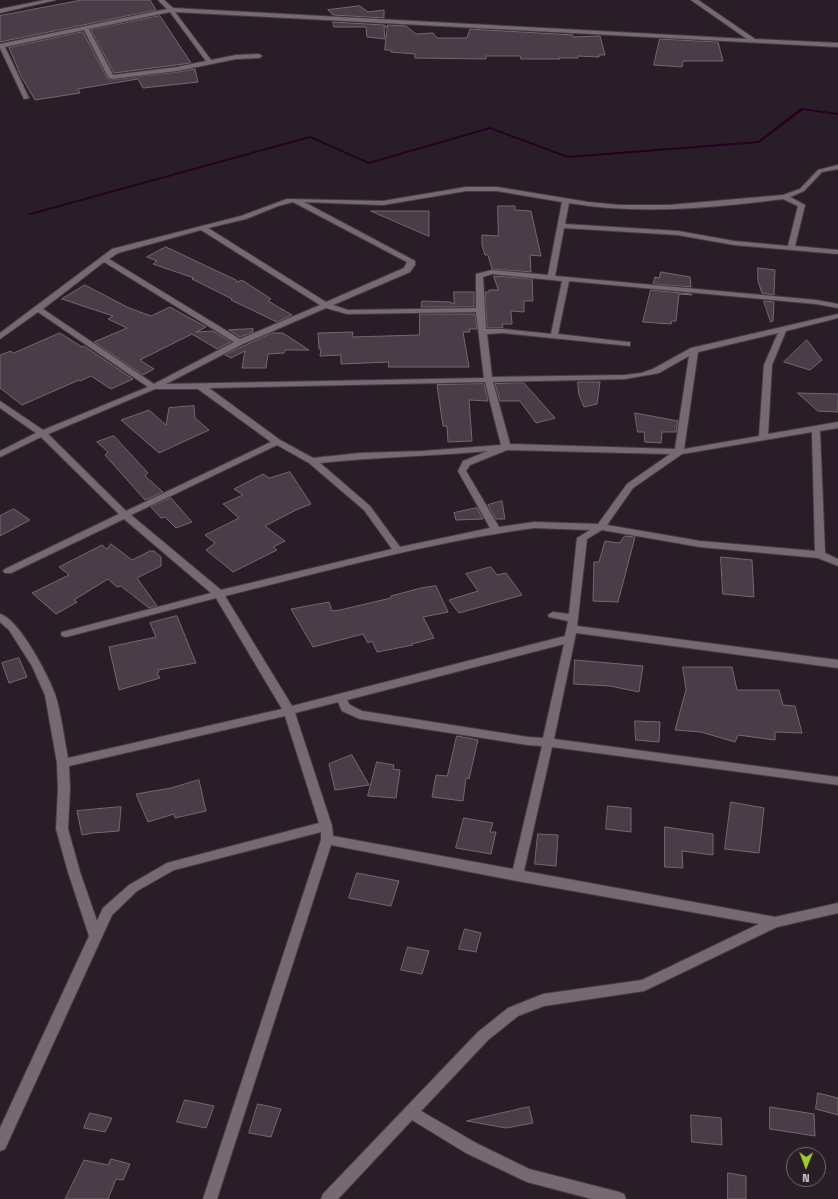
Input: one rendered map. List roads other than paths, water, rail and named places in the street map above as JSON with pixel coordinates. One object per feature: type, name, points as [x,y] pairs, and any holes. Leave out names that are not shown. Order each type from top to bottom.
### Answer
[{"type":"street","points":[[0,11],[53,0]]},
{"type":"street","points":[[161,0],[171,10],[208,62]]},
{"type":"street","points":[[694,0],[753,40]]},
{"type":"street","points":[[26,98],[1,46],[171,10],[838,45]]},
{"type":"street","points":[[86,28],[111,77],[177,69],[236,56],[259,56]]},
{"type":"street","points":[[0,337],[115,250],[202,228],[216,223],[249,216],[282,202],[293,200],[383,203],[466,189],[497,189],[619,208],[669,207],[784,197],[802,190],[820,171],[838,167]]},
{"type":"street","points":[[784,197],[802,205],[791,248]]},
{"type":"street","points":[[0,454],[42,433],[154,387],[240,342],[407,270],[411,264],[411,261],[293,200]]},
{"type":"street","points":[[551,278],[566,200]]},
{"type":"street","points":[[562,226],[672,233],[734,243],[838,252]]},
{"type":"street","points":[[202,228],[326,305],[347,312],[480,310]]},
{"type":"street","points":[[104,259],[240,342]]},
{"type":"street","points":[[506,447],[488,380],[480,310],[479,276],[492,272],[816,302],[838,306]]},
{"type":"street","points":[[554,336],[566,280]]},
{"type":"street","points":[[38,309],[154,387],[625,377],[642,375],[656,371],[694,350],[838,316]]},
{"type":"street","points":[[763,438],[768,365],[783,329]]},
{"type":"street","points":[[483,332],[503,331],[628,344]]},
{"type":"street","points":[[517,876],[548,742],[570,634],[582,538],[601,527],[630,486],[679,452],[694,350]]},
{"type":"street","points":[[200,386],[278,442],[312,461],[367,508],[398,551]]},
{"type":"street","points":[[0,404],[42,433],[125,515],[219,594],[289,710],[326,826],[327,840],[210,1199]]},
{"type":"street","points":[[312,461],[360,456],[423,454],[506,447],[679,452],[838,425]]},
{"type":"street","points":[[816,429],[820,554]]},
{"type":"street","points":[[8,571],[278,442]]},
{"type":"street","points":[[496,530],[462,471],[466,463],[506,447]]},
{"type":"street","points":[[66,634],[219,594],[398,551],[496,530],[534,525],[601,527],[700,544],[820,554],[838,563]]},
{"type":"street","points":[[553,615],[573,618]]},
{"type":"street","points":[[0,617],[13,628],[37,666],[50,695],[63,763],[64,789],[62,829],[74,872],[96,937]]},
{"type":"street","points":[[63,763],[289,710],[570,634],[838,664]]},
{"type":"street","points":[[340,697],[346,708],[360,715],[528,741],[548,742],[838,781]]},
{"type":"street","points":[[0,1144],[107,912],[133,888],[171,866],[326,826]]},
{"type":"street","points":[[327,840],[517,876],[775,922]]},
{"type":"street","points":[[328,1199],[483,1036],[514,1012],[543,1000],[644,986],[775,922],[838,908]]},
{"type":"street","points":[[411,1112],[471,1148],[527,1176],[619,1199]]},
{"type":"waterway","points":[[29,214],[310,137],[369,163],[490,128],[568,157],[759,142],[802,109],[838,114]]}]
